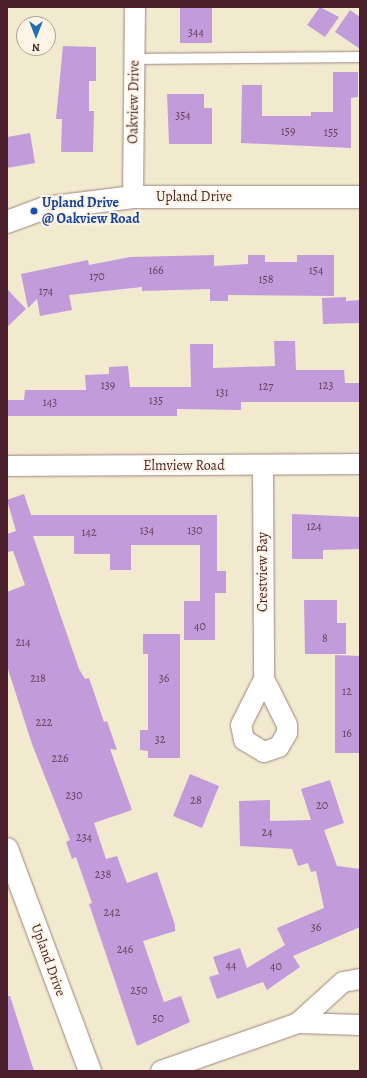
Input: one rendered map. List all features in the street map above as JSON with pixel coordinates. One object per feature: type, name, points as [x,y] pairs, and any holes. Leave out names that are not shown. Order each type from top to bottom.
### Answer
[{"type":"street","name":"Oakview Drive","points":[[133,196],[135,7]]},
{"type":"street","name":"Upland Drive","points":[[7,222],[45,208],[133,196],[360,197]]},
{"type":"street","name":"Elmview Road","points":[[7,466],[263,466],[360,464]]},
{"type":"street","name":"Crestview Bay","points":[[263,466],[264,679]]},
{"type":"street","name":"Upland Drive","points":[[7,849],[90,1071]]},
{"type":"street","points":[[298,1023],[343,982],[360,979]]},
{"type":"street","points":[[161,1071],[298,1023],[360,1025]]},
{"type":"lane","points":[[135,59],[360,57]]},
{"type":"building","points":[[180,7],[212,7],[212,43],[180,43]]},
{"type":"building","points":[[320,7],[339,17],[325,37],[307,25]]},
{"type":"building","points":[[350,10],[360,17],[360,49],[335,32]]},
{"type":"building","points":[[63,46],[96,47],[96,81],[89,81],[89,111],[94,111],[93,152],[61,152],[62,119],[56,119]]},
{"type":"building","points":[[333,72],[358,72],[358,97],[351,98],[351,148],[241,143],[242,85],[262,85],[262,116],[311,116],[311,112],[333,112]]},
{"type":"building","points":[[167,94],[204,94],[204,108],[212,108],[212,144],[169,144]]},
{"type":"building","points":[[30,133],[35,163],[7,168],[7,137]]},
{"type":"building","points":[[214,255],[214,266],[248,264],[248,255],[265,255],[265,262],[297,262],[297,255],[334,255],[334,296],[228,295],[228,301],[210,301],[210,289],[142,291],[142,287],[69,295],[72,310],[40,316],[37,299],[28,308],[21,274],[88,260],[89,265],[130,257]]},
{"type":"building","points":[[7,289],[26,309],[7,327]]},
{"type":"building","points":[[346,297],[346,301],[360,300],[360,323],[323,324],[322,298]]},
{"type":"building","points":[[274,341],[295,341],[296,370],[344,370],[345,383],[360,383],[360,402],[241,402],[241,410],[177,409],[177,416],[7,416],[7,400],[24,400],[25,390],[86,390],[85,375],[109,374],[109,367],[128,366],[130,387],[191,387],[190,344],[213,344],[213,368],[275,366]]},
{"type":"building","points":[[24,494],[31,515],[217,515],[217,571],[226,571],[226,593],[215,593],[215,640],[184,640],[184,601],[200,601],[200,545],[131,545],[131,570],[110,570],[110,554],[74,554],[74,536],[33,536],[79,669],[85,679],[89,678],[104,722],[107,721],[117,750],[110,749],[132,810],[94,823],[106,859],[117,856],[127,883],[157,872],[175,925],[175,931],[143,941],[164,1002],[181,996],[190,1022],[137,1046],[89,904],[92,903],[76,857],[72,859],[66,842],[70,840],[32,744],[7,666],[7,592],[25,585],[13,551],[7,552],[7,534],[16,531],[7,500]]},
{"type":"building","points":[[292,514],[360,517],[360,549],[323,550],[323,559],[292,559]]},
{"type":"building","points":[[304,600],[337,600],[337,623],[346,623],[346,654],[305,654]]},
{"type":"building","points":[[143,634],[180,634],[180,758],[148,758],[148,751],[140,750],[140,730],[148,730],[148,654],[143,654]]},
{"type":"building","points":[[335,655],[360,656],[360,753],[335,753]]},
{"type":"building","points":[[190,774],[219,786],[202,828],[173,816]]},
{"type":"building","points":[[330,780],[344,823],[324,830],[337,866],[360,869],[360,927],[293,956],[300,967],[267,990],[263,982],[217,999],[209,977],[219,974],[213,957],[240,948],[247,968],[285,945],[277,928],[324,908],[316,871],[311,872],[308,863],[298,866],[292,849],[240,846],[239,801],[270,800],[270,821],[311,820],[301,789]]},
{"type":"building","points":[[7,996],[10,996],[34,1071],[7,1071]]},
{"type":"place","name":"Upland Drive @ Oakview Road","points":[[34,211]]}]
